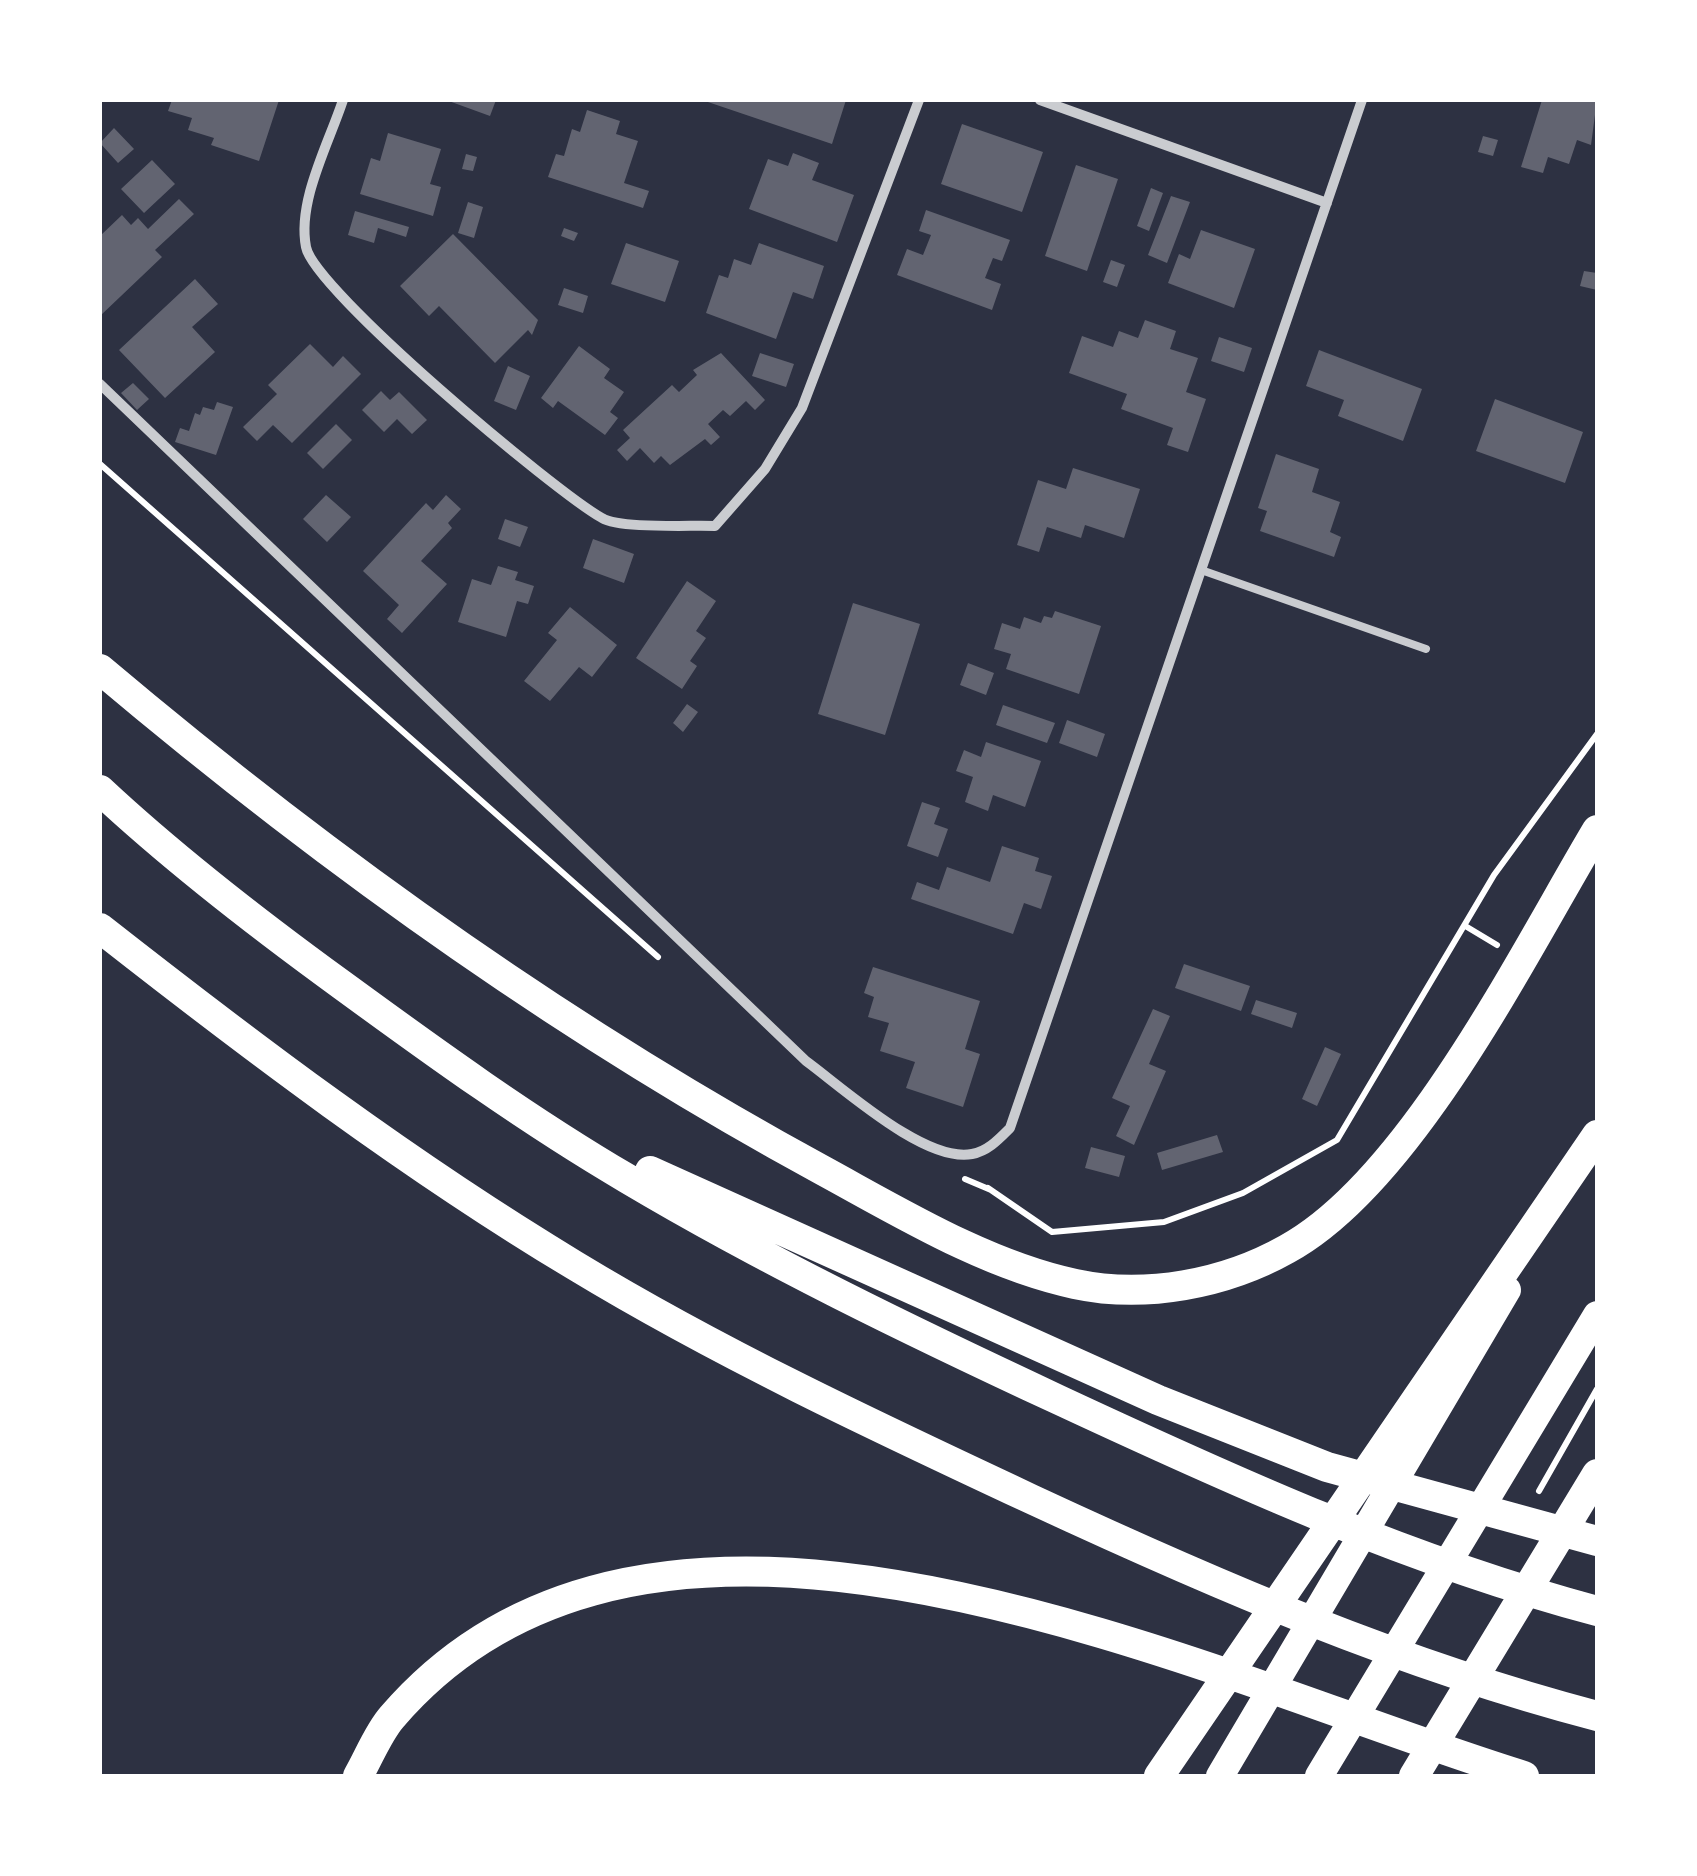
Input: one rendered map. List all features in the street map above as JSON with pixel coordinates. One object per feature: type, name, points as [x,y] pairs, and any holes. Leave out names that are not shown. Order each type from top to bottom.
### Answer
[{"type":"highway","points":[[100,669],[242,786],[444,937],[666,1082],[954,1239],[1022,1269],[1076,1284],[1124,1290],[1188,1284],[1244,1270],[1292,1247],[1344,1209],[1428,1108],[1597,830]]},
{"type":"highway","points":[[100,790],[160,846],[287,945],[524,1114],[629,1180],[786,1266],[1246,1488],[1387,1545],[1511,1588],[1597,1611]]},
{"type":"highway","points":[[100,928],[357,1122],[578,1268],[739,1355],[1086,1524],[1351,1640],[1481,1685],[1597,1716]]},
{"type":"highway","points":[[524,1114],[1158,1400],[1328,1467],[1597,1541]]},
{"type":"highway","points":[[1159,1776],[1597,1136]]},
{"type":"highway","points":[[1220,1776],[1597,1136]]},
{"type":"highway","points":[[1319,1776],[1597,1315]]},
{"type":"highway","points":[[1414,1776],[1597,1474]]},
{"type":"highway","points":[[358,1776],[390,1719],[439,1670],[502,1629],[565,1599],[634,1580],[710,1570],[849,1576],[1051,1619],[1524,1776]]},
{"type":"street","points":[[343,100],[305,216],[306,250],[324,278],[417,371],[604,521],[715,526],[765,469],[802,408],[919,100]]},
{"type":"street","points":[[1040,100],[1327,203]]},
{"type":"street","points":[[100,384],[806,1060],[920,1142],[950,1153],[972,1154],[993,1145],[1010,1128],[1204,571],[1362,100]]},
{"type":"lane","points":[[1204,571],[1426,649]]},
{"type":"path","points":[[100,464],[665,963]]},
{"type":"path","points":[[958,1176],[991,1190],[1052,1232],[1164,1222],[1243,1193],[1337,1140],[1494,876],[1597,734]]},
{"type":"building","points":[[172,100],[279,100],[259,161],[211,145],[214,138],[188,130],[192,118],[168,111]]},
{"type":"building","points":[[446,100],[496,100],[490,116]]},
{"type":"building","points":[[702,100],[846,100],[832,144]]},
{"type":"building","points":[[1542,100],[1597,100],[1591,145],[1577,140],[1569,164],[1548,157],[1543,173],[1521,167]]},
{"type":"building","points":[[587,110],[620,121],[616,134],[638,141],[624,183],[649,191],[643,208],[548,177],[556,154],[564,156],[572,129],[580,132]]},
{"type":"building","points":[[962,124],[1043,152],[1022,212],[941,184]]},
{"type":"building","points":[[114,128],[134,149],[118,163],[100,143]]},
{"type":"building","points":[[388,133],[441,149],[430,184],[441,187],[433,216],[360,194],[371,158],[380,161]]},
{"type":"building","points":[[1483,136],[1498,140],[1493,156],[1478,152]]},
{"type":"building","points":[[793,153],[819,163],[812,180],[854,195],[837,242],[749,209],[768,159],[788,166]]},
{"type":"building","points":[[466,154],[477,157],[473,171],[462,169]]},
{"type":"building","points":[[152,160],[175,184],[144,213],[121,189]]},
{"type":"building","points":[[1076,165],[1118,179],[1087,271],[1045,256]]},
{"type":"building","points":[[1151,188],[1163,193],[1149,231],[1137,226]]},
{"type":"building","points":[[1171,196],[1190,202],[1167,263],[1148,255]]},
{"type":"building","points":[[179,199],[194,214],[155,250],[162,257],[100,316],[100,236],[122,215],[131,225],[138,218],[148,229]]},
{"type":"building","points":[[468,202],[483,207],[474,238],[458,233]]},
{"type":"building","points":[[926,210],[1010,240],[1002,261],[993,258],[985,278],[1001,284],[992,310],[897,275],[907,249],[923,255],[931,235],[919,231]]},
{"type":"building","points":[[355,211],[409,227],[406,237],[378,228],[374,243],[348,235]]},
{"type":"building","points":[[564,228],[578,233],[574,241],[561,236]]},
{"type":"building","points":[[1201,230],[1255,249],[1234,308],[1168,283],[1179,254],[1190,259]]},
{"type":"building","points":[[453,234],[538,320],[532,335],[528,330],[495,363],[439,306],[429,316],[400,286]]},
{"type":"building","points":[[626,243],[679,261],[665,302],[611,284]]},
{"type":"building","points":[[759,243],[824,266],[813,299],[793,292],[776,339],[706,313],[719,275],[728,278],[734,259],[751,265]]},
{"type":"building","points":[[1111,260],[1125,265],[1117,287],[1103,282]]},
{"type":"building","points":[[1584,271],[1597,273],[1597,290],[1580,286]]},
{"type":"building","points":[[195,279],[218,304],[192,327],[215,352],[165,398],[119,350]]},
{"type":"building","points":[[564,288],[588,296],[583,313],[558,305]]},
{"type":"building","points":[[1145,320],[1176,331],[1170,349],[1198,358],[1186,392],[1206,399],[1188,452],[1167,445],[1173,428],[1121,409],[1127,394],[1069,373],[1082,336],[1113,347],[1119,331],[1138,338]]},
{"type":"building","points":[[1219,337],[1252,348],[1244,372],[1211,361]]},
{"type":"building","points":[[310,344],[333,367],[343,356],[361,374],[292,443],[273,425],[257,441],[243,427],[277,394],[268,385]]},
{"type":"building","points":[[579,346],[610,369],[604,378],[624,392],[610,412],[618,418],[605,435],[558,401],[553,408],[541,398]]},
{"type":"building","points":[[1319,350],[1422,389],[1403,441],[1338,416],[1344,400],[1306,386]]},
{"type":"building","points":[[721,353],[765,400],[755,410],[746,401],[730,416],[723,410],[708,424],[720,437],[711,445],[705,439],[670,465],[661,456],[654,463],[640,448],[627,461],[617,450],[630,438],[623,430],[672,385],[679,392],[697,375],[693,370]]},
{"type":"building","points":[[760,353],[794,364],[786,387],[752,376]]},
{"type":"building","points":[[508,366],[530,376],[516,410],[494,401]]},
{"type":"building","points":[[133,383],[149,399],[137,410],[121,393]]},
{"type":"building","points":[[381,391],[390,400],[399,392],[427,420],[412,434],[397,419],[384,432],[362,410]]},
{"type":"building","points":[[1495,399],[1583,432],[1565,483],[1476,451]]},
{"type":"building","points":[[217,402],[233,407],[216,455],[175,442],[180,428],[189,431],[195,413],[200,415],[203,407],[214,410]]},
{"type":"building","points":[[336,424],[352,440],[323,469],[307,453]]},
{"type":"building","points":[[1276,454],[1319,469],[1312,492],[1340,502],[1330,532],[1341,537],[1334,557],[1260,531],[1267,511],[1258,508]]},
{"type":"building","points":[[1073,468],[1140,489],[1124,538],[1085,525],[1081,538],[1047,527],[1039,552],[1017,545],[1038,480],[1066,489]]},
{"type":"building","points":[[326,495],[351,517],[327,542],[303,519]]},
{"type":"building","points":[[446,495],[461,509],[448,523],[452,528],[421,561],[447,584],[402,633],[387,619],[399,605],[363,571],[426,503],[433,510]]},
{"type":"building","points":[[505,519],[528,527],[520,547],[498,539]]},
{"type":"building","points":[[593,539],[634,554],[624,583],[583,568]]},
{"type":"building","points":[[498,566],[518,572],[515,580],[534,586],[528,604],[517,601],[506,637],[458,622],[472,579],[491,585]]},
{"type":"building","points":[[687,581],[716,601],[696,631],[706,638],[690,661],[697,666],[682,689],[636,658]]},
{"type":"building","points":[[853,603],[920,624],[885,735],[818,714]]},
{"type":"building","points":[[570,607],[617,645],[592,677],[579,667],[550,701],[524,681],[557,640],[548,633]]},
{"type":"building","points":[[1055,611],[1101,626],[1079,694],[1006,669],[1011,654],[994,649],[1002,623],[1020,629],[1024,617],[1041,623],[1044,616],[1052,618]]},
{"type":"building","points":[[968,663],[994,673],[986,695],[960,685]]},
{"type":"building","points":[[687,704],[698,712],[683,732],[673,723]]},
{"type":"building","points":[[1003,705],[1055,723],[1047,743],[996,725]]},
{"type":"building","points":[[1067,720],[1105,734],[1097,757],[1059,743]]},
{"type":"building","points":[[986,742],[1041,761],[1025,807],[993,795],[988,811],[965,802],[973,777],[956,771],[964,750],[981,757]]},
{"type":"building","points":[[922,802],[940,808],[934,824],[948,829],[938,857],[907,846]]},
{"type":"building","points":[[1002,846],[1039,858],[1035,871],[1052,876],[1041,909],[1024,903],[1013,934],[911,899],[917,882],[939,890],[947,867],[990,882]]},
{"type":"building","points":[[1184,964],[1250,986],[1241,1011],[1175,988]]},
{"type":"building","points":[[873,967],[980,1001],[965,1049],[980,1054],[963,1107],[906,1088],[915,1062],[880,1051],[889,1023],[868,1017],[874,997],[864,993]]},
{"type":"building","points":[[1256,1000],[1297,1013],[1292,1028],[1251,1014]]},
{"type":"building","points":[[1153,1009],[1170,1016],[1149,1064],[1166,1071],[1134,1145],[1116,1136],[1130,1106],[1112,1098]]},
{"type":"building","points":[[1325,1047],[1341,1054],[1317,1106],[1302,1099]]},
{"type":"building","points":[[1217,1135],[1223,1152],[1162,1170],[1157,1153]]},
{"type":"building","points":[[1091,1147],[1125,1156],[1119,1177],[1085,1168]]}]
